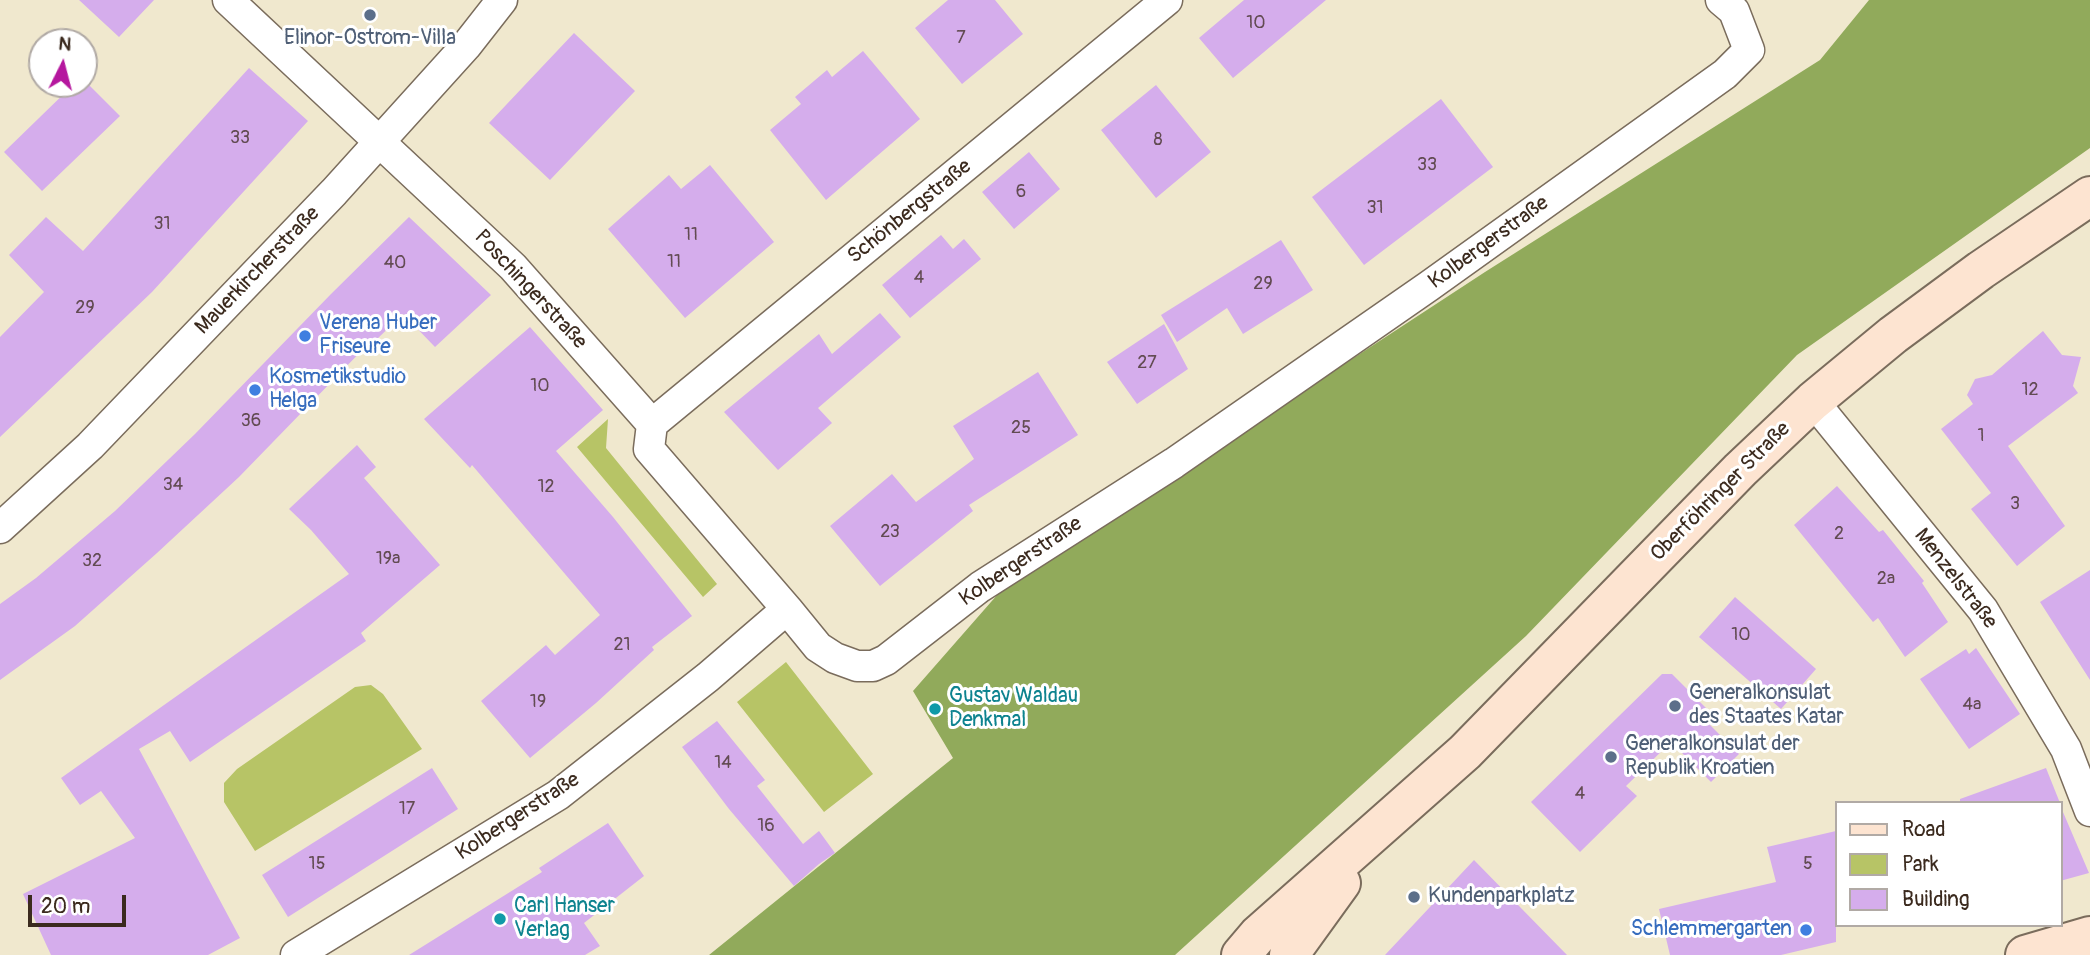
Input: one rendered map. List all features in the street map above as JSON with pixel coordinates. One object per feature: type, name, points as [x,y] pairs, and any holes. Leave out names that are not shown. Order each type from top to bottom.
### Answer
[{"type":"main road","name":"Oberföhringer Straße","points":[[1241,955],[1258,936],[1465,752],[1740,470],[1812,401],[1915,318],[2090,196]]},
{"type":"main road","name":"Oberföhringer Straße","points":[[1298,949],[1384,825]]},
{"type":"main road","points":[[2025,955],[2090,936]]},
{"type":"street","name":"Poschingerstraße","points":[[228,0],[513,267],[652,424]]},
{"type":"street","name":"Mauerkircherstraße","points":[[0,528],[90,446],[379,142],[466,46],[502,0]]},
{"type":"street","name":"Schönbergstraße","points":[[652,424],[1167,0]]},
{"type":"street","name":"Kolbergerstraße","points":[[296,955],[558,795],[708,677],[787,610],[818,647],[835,658],[857,666],[873,666],[886,660],[980,586],[1174,463],[1429,286],[1724,74],[1749,50],[1734,11],[1721,0]]},
{"type":"street","name":"Menzelstraße","points":[[1812,401],[1983,610],[2066,749],[2090,811]]},
{"type":"street","points":[[652,424],[649,449],[787,610]]},
{"type":"green space","points":[[1869,0],[2090,0],[2090,148],[1797,355],[1526,636],[1175,955],[709,955],[953,758],[913,691],[1005,586],[1485,272],[1820,60]]},
{"type":"green space","points":[[608,419],[606,448],[717,584],[703,597],[577,447]]},
{"type":"green space","points":[[786,662],[873,774],[824,812],[737,702]]},
{"type":"green space","points":[[371,685],[383,694],[422,749],[255,851],[224,802],[224,783],[237,769],[355,687]]},
{"type":"building","points":[[79,0],[154,0],[119,37]]},
{"type":"building","points":[[948,0],[995,0],[1023,34],[962,84],[915,28]]},
{"type":"building","points":[[1244,0],[1326,0],[1233,78],[1199,38]]},
{"type":"building","points":[[574,33],[635,91],[550,180],[489,123]]},
{"type":"building","points":[[863,51],[920,119],[826,200],[770,130],[801,104],[795,97],[827,70],[832,77]]},
{"type":"building","points":[[249,68],[308,121],[152,292],[0,437],[0,337],[44,292],[9,255],[46,217],[83,251]]},
{"type":"building","points":[[1156,85],[1211,152],[1156,198],[1101,130]]},
{"type":"building","points":[[98,94],[120,116],[42,191],[4,152],[60,98],[98,98]]},
{"type":"building","points":[[1441,99],[1493,167],[1364,265],[1312,197]]},
{"type":"building","points":[[1029,152],[1060,189],[1014,229],[982,192]]},
{"type":"building","points":[[710,165],[774,242],[685,318],[608,229],[669,175],[681,189]]},
{"type":"building","points":[[409,217],[491,295],[435,347],[403,314],[375,341],[373,339],[239,477],[157,553],[75,626],[0,680],[0,604],[36,578],[115,511],[195,434]]},
{"type":"building","points":[[941,235],[953,249],[964,239],[981,259],[910,318],[882,285]]},
{"type":"building","points":[[1281,240],[1313,290],[1243,334],[1227,308],[1177,342],[1161,315]]},
{"type":"building","points":[[880,313],[901,337],[818,408],[832,423],[778,470],[724,412],[819,334],[832,354]]},
{"type":"building","points":[[1164,324],[1188,369],[1137,404],[1107,362]]},
{"type":"building","points":[[530,327],[603,410],[556,451],[692,616],[652,647],[654,650],[596,703],[530,758],[481,701],[546,645],[555,655],[600,615],[472,465],[470,468],[424,419]]},
{"type":"building","points":[[2043,331],[2062,355],[2081,357],[2073,386],[2078,393],[2008,446],[2065,526],[2017,566],[1971,509],[1991,493],[1941,429],[1973,404],[1967,395],[1975,379],[1992,375]]},
{"type":"building","points":[[1038,372],[1078,435],[969,505],[973,511],[880,586],[830,526],[892,474],[916,502],[974,459],[953,426]]},
{"type":"building","points":[[357,445],[376,467],[364,478],[440,565],[361,633],[366,641],[190,762],[170,731],[139,749],[240,938],[208,955],[51,955],[23,894],[135,838],[101,791],[80,805],[61,778],[349,574],[289,509]]},
{"type":"building","points":[[1837,486],[1879,532],[1883,530],[1924,581],[1922,583],[1948,622],[1905,657],[1878,618],[1873,622],[1794,525]]},
{"type":"building","points":[[2090,570],[2090,680],[2040,602]]},
{"type":"building","points":[[1735,597],[1816,669],[1781,709],[1699,637]]},
{"type":"building","points":[[1976,648],[2020,714],[1969,749],[1920,679],[1966,649],[1969,654]]},
{"type":"building","points":[[1662,674],[1672,674],[1708,710],[1702,717],[1739,754],[1711,782],[1671,742],[1626,786],[1637,796],[1580,852],[1531,802]]},
{"type":"building","points":[[717,721],[765,780],[757,786],[803,844],[819,831],[835,853],[794,886],[729,809],[682,747]]},
{"type":"building","points":[[432,768],[458,809],[288,917],[262,875]]},
{"type":"building","points":[[2046,768],[2059,801],[1960,801]]},
{"type":"building","points":[[2062,810],[2089,873],[2062,880]]},
{"type":"building","points":[[608,823],[644,876],[584,923],[600,946],[585,955],[409,955],[542,872],[539,868]]},
{"type":"building","points":[[1834,831],[1836,942],[1781,955],[1670,955],[1659,909],[1776,882],[1767,847]]},
{"type":"building","points":[[1474,860],[1567,955],[1385,955]]},
{"type":"place","name":"Elinor-Ostrom-Villa","points":[[370,15]]},
{"type":"place","name":"Verena Huber Friseure","points":[[305,336]]},
{"type":"place","name":"Kosmetikstudio Helga","points":[[255,390]]},
{"type":"place","name":"Generalkonsulat des Staates Katar","points":[[1675,706]]},
{"type":"place","name":"Gustav Waldau Denkmal","points":[[935,709]]},
{"type":"place","name":"Generalkonsulat der Republik Kroatien","points":[[1611,757]]},
{"type":"place","name":"Kundenparkplatz","points":[[1414,897]]},
{"type":"place","name":"Carl Hanser Verlag","points":[[500,919]]},
{"type":"place","name":"Schlemmergarten","points":[[1806,930]]}]
